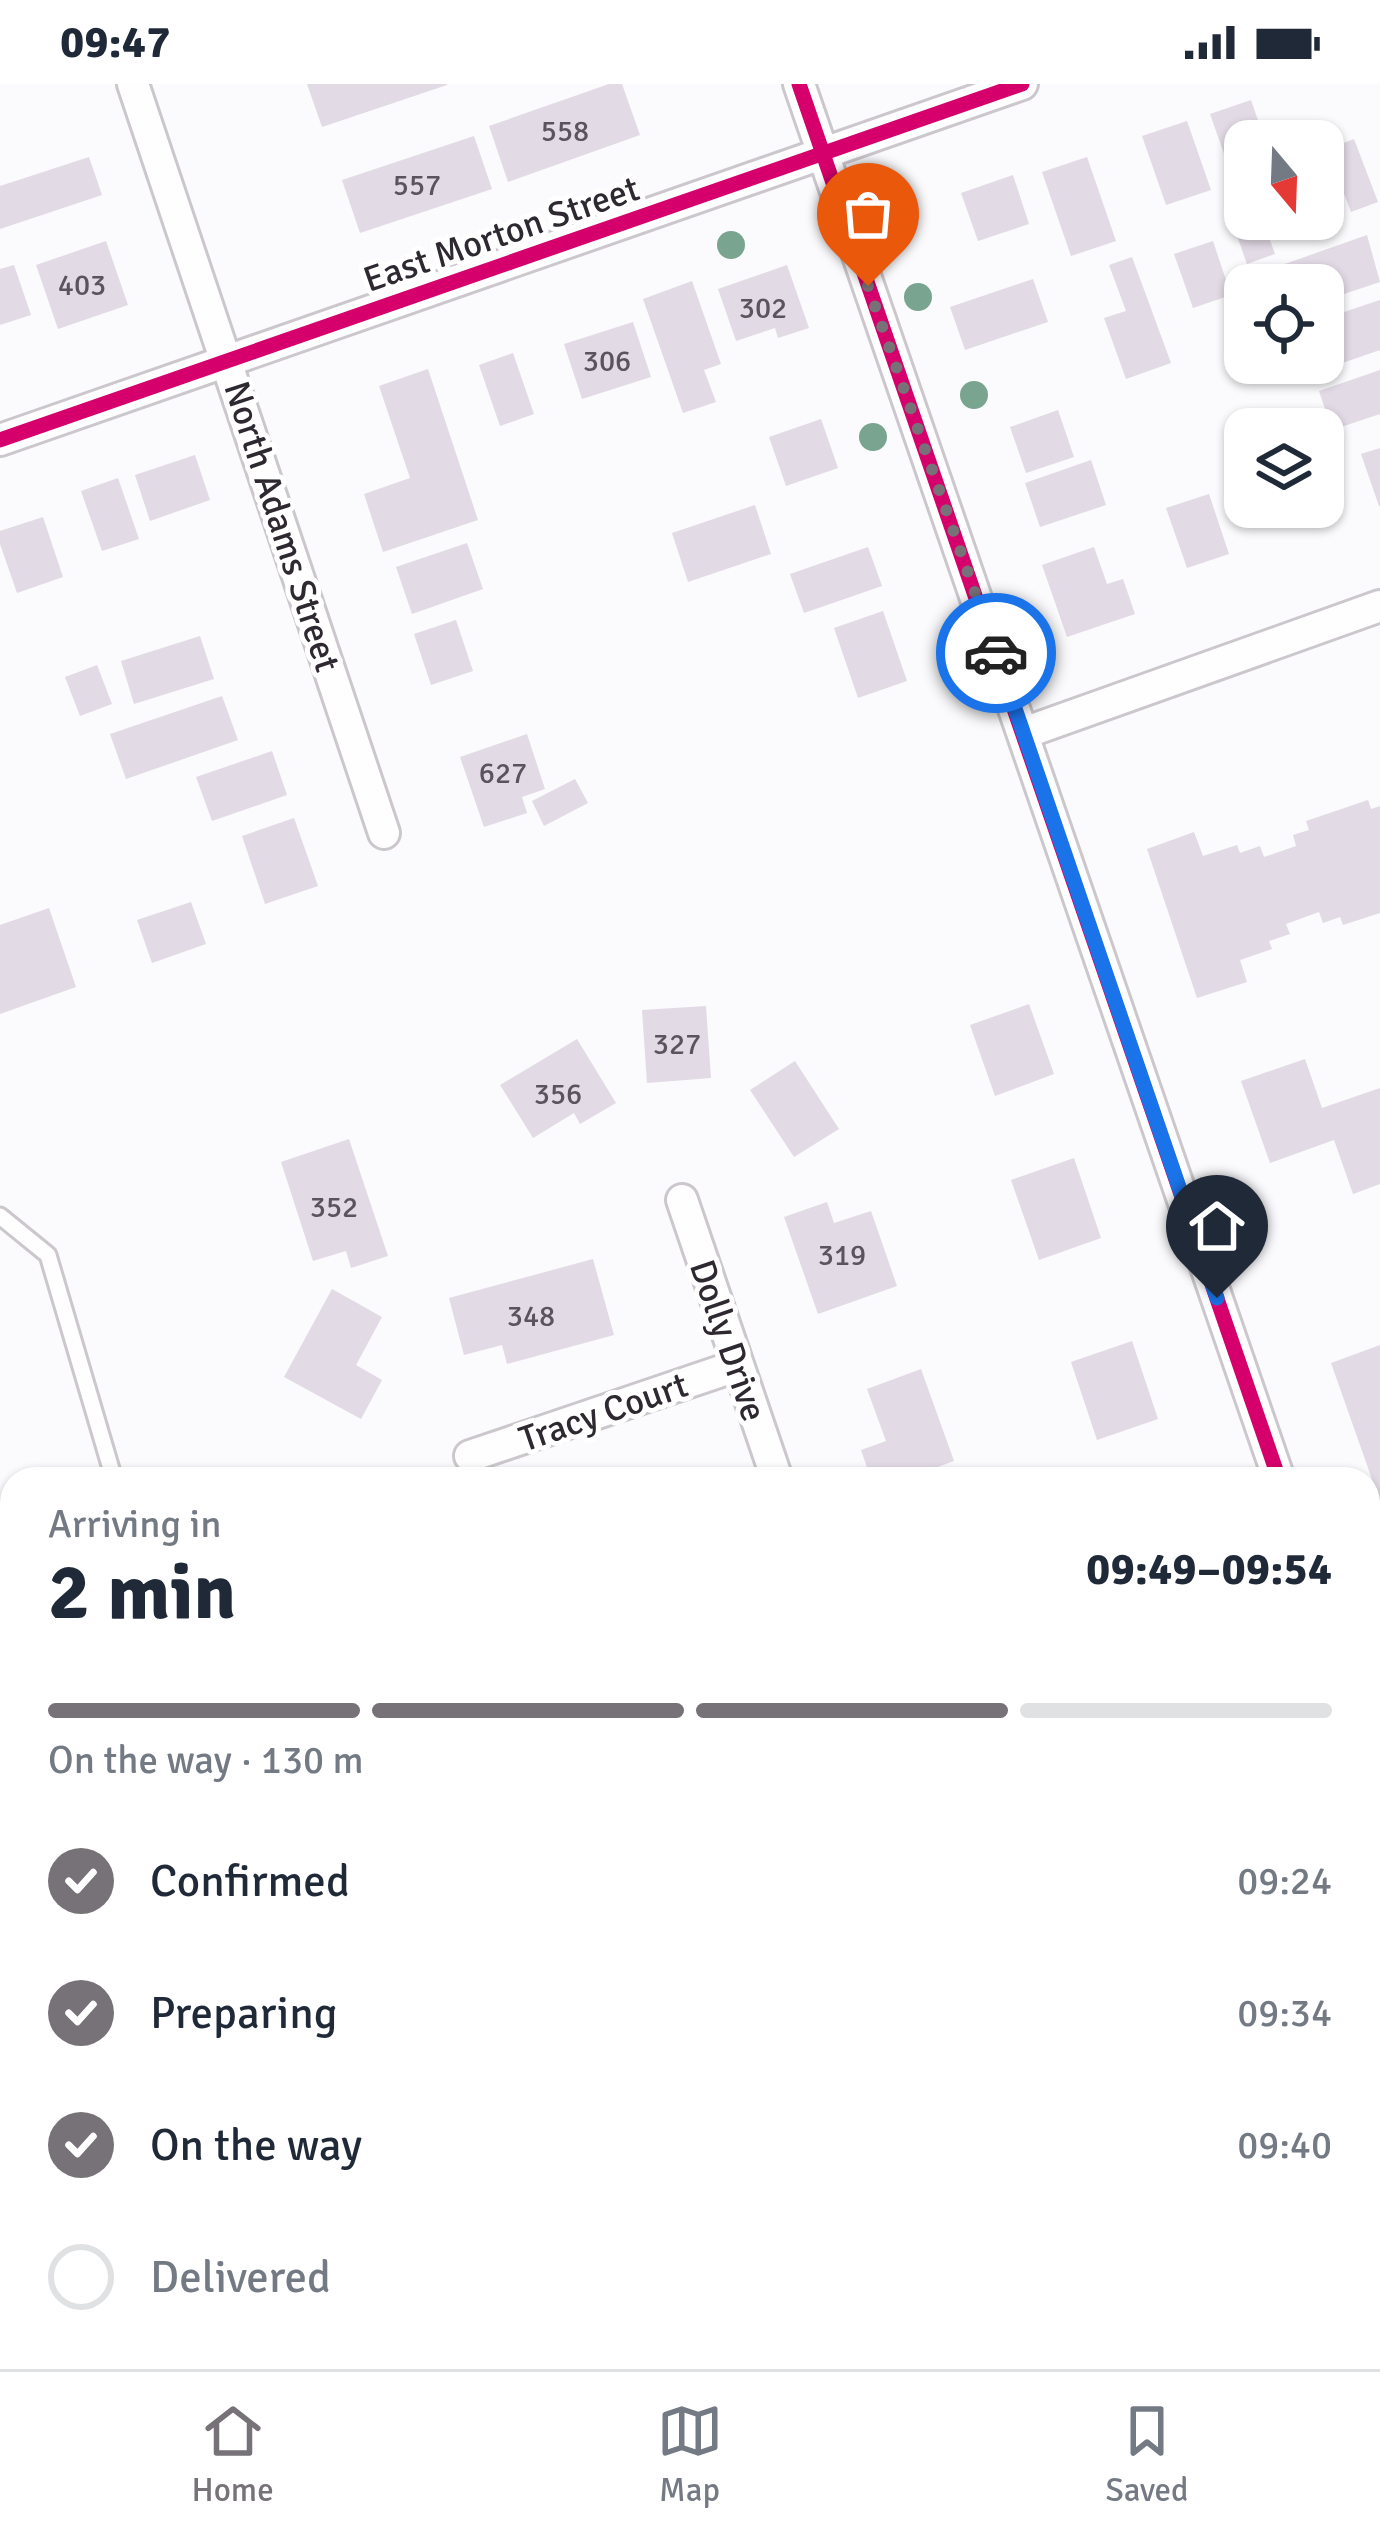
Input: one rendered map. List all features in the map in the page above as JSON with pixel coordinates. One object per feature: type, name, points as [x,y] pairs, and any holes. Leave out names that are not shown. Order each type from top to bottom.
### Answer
[{"type":"street","name":"North Adams Street","points":[[134,84],[383,833]]},
{"type":"street","points":[[799,84],[1275,1467]]},
{"type":"street","name":"East Morton Street","points":[[0,440],[1022,84]]},
{"type":"street","points":[[1024,734],[1380,606]]},
{"type":"street","name":"Dolly Drive","points":[[682,1200],[773,1467]]},
{"type":"street","name":"Tracy Court","points":[[470,1456],[736,1366]]},
{"type":"lane","points":[[0,1216],[48,1256],[110,1467]]},
{"type":"building","points":[[307,84],[447,84],[447,85],[322,127]]},
{"type":"building","points":[[609,84],[622,84],[640,135],[508,182],[489,126]]},
{"type":"building","points":[[1251,100],[1258,120],[1224,120],[1224,154],[1210,114]]},
{"type":"building","points":[[1187,121],[1211,190],[1166,205],[1142,136]]},
{"type":"building","points":[[474,136],[492,189],[360,233],[342,180]]},
{"type":"building","points":[[1354,139],[1378,202],[1351,212],[1344,194],[1344,143]]},
{"type":"building","points":[[89,157],[102,195],[0,229],[0,186]]},
{"type":"building","points":[[1087,157],[1116,241],[1071,256],[1042,172]]},
{"type":"building","points":[[1013,175],[1029,224],[978,241],[961,193]]},
{"type":"building","points":[[1367,235],[1380,282],[1344,294],[1344,264],[1285,264]]},
{"type":"building","points":[[1239,240],[1270,240],[1275,254],[1247,264]]},
{"type":"building","points":[[106,241],[128,305],[58,329],[36,265]]},
{"type":"building","points":[[1213,241],[1224,274],[1224,297],[1193,308],[1174,254]]},
{"type":"building","points":[[1132,257],[1171,363],[1126,379],[1104,318],[1126,311],[1109,265]]},
{"type":"building","points":[[14,265],[31,315],[0,325],[0,269]]},
{"type":"building","points":[[787,265],[809,328],[778,338],[775,328],[736,341],[718,289]]},
{"type":"building","points":[[1033,279],[1048,322],[965,350],[950,307]]},
{"type":"building","points":[[692,281],[721,364],[704,370],[716,402],[683,413],[643,299]]},
{"type":"building","points":[[1380,300],[1380,350],[1344,362],[1344,312]]},
{"type":"building","points":[[633,322],[651,377],[582,399],[564,344]]},
{"type":"building","points":[[513,353],[534,414],[500,426],[479,365]]},
{"type":"building","points":[[428,369],[478,520],[383,552],[364,494],[410,478],[379,386]]},
{"type":"building","points":[[1380,370],[1380,414],[1344,426],[1344,408],[1325,408],[1319,391]]},
{"type":"building","points":[[1058,410],[1074,457],[1026,473],[1010,427]]},
{"type":"building","points":[[821,419],[838,468],[786,486],[769,437]]},
{"type":"building","points":[[1380,448],[1380,506],[1379,506],[1361,454]]},
{"type":"building","points":[[195,455],[210,500],[150,521],[135,475]]},
{"type":"building","points":[[1091,460],[1106,505],[1040,527],[1025,483]]},
{"type":"building","points":[[118,478],[139,539],[102,551],[81,491]]},
{"type":"building","points":[[1209,494],[1229,554],[1187,568],[1166,508]]},
{"type":"building","points":[[755,505],[771,554],[688,582],[672,533]]},
{"type":"building","points":[[43,517],[63,577],[17,593],[0,531]]},
{"type":"building","points":[[467,543],[483,589],[412,614],[396,567]]},
{"type":"building","points":[[868,547],[882,586],[804,613],[790,574]]},
{"type":"building","points":[[1094,547],[1107,584],[1123,579],[1135,614],[1067,637],[1042,565]]},
{"type":"building","points":[[883,611],[907,681],[858,698],[834,628]]},
{"type":"building","points":[[456,620],[473,671],[431,685],[414,634]]},
{"type":"building","points":[[200,636],[214,679],[134,704],[121,661]]},
{"type":"building","points":[[97,665],[112,704],[80,716],[65,677]]},
{"type":"building","points":[[222,696],[238,740],[126,779],[110,734]]},
{"type":"building","points":[[527,734],[545,789],[522,797],[527,813],[484,827],[460,757]]},
{"type":"building","points":[[272,751],[287,795],[212,821],[196,777]]},
{"type":"building","points":[[575,779],[588,803],[544,826],[532,801]]},
{"type":"building","points":[[1368,800],[1371,809],[1380,806],[1380,913],[1343,925],[1340,917],[1323,923],[1319,912],[1286,924],[1290,934],[1269,941],[1272,949],[1240,960],[1247,982],[1197,998],[1147,849],[1194,832],[1203,856],[1237,845],[1240,853],[1260,846],[1264,857],[1296,846],[1293,835],[1309,830],[1306,821]]},
{"type":"building","points":[[294,818],[318,886],[265,904],[242,836]]},
{"type":"building","points":[[191,902],[206,944],[152,963],[137,920]]},
{"type":"building","points":[[49,908],[76,987],[0,1014],[0,925]]},
{"type":"building","points":[[1029,1004],[1054,1074],[995,1096],[970,1025]]},
{"type":"building","points":[[706,1006],[711,1078],[647,1083],[642,1010]]},
{"type":"building","points":[[577,1039],[616,1103],[580,1124],[574,1113],[533,1138],[500,1085]]},
{"type":"building","points":[[1305,1059],[1322,1108],[1380,1088],[1380,1184],[1353,1194],[1334,1140],[1270,1163],[1241,1081]]},
{"type":"building","points":[[795,1061],[839,1129],[794,1157],[750,1090]]},
{"type":"building","points":[[349,1139],[388,1256],[351,1268],[346,1251],[313,1261],[281,1162]]},
{"type":"building","points":[[1074,1158],[1101,1238],[1039,1260],[1011,1180]]},
{"type":"building","points":[[827,1202],[834,1223],[871,1211],[897,1286],[818,1314],[784,1217]]},
{"type":"building","points":[[593,1259],[614,1335],[507,1364],[502,1345],[464,1355],[449,1298]]},
{"type":"building","points":[[332,1289],[382,1317],[356,1365],[382,1380],[361,1419],[284,1377]]},
{"type":"building","points":[[1132,1341],[1158,1419],[1097,1440],[1071,1362]]},
{"type":"building","points":[[1380,1345],[1380,1467],[1368,1467],[1331,1363]]},
{"type":"building","points":[[921,1369],[954,1461],[937,1467],[867,1467],[861,1450],[886,1441],[867,1389]]},
{"type":"cycle path","points":[[799,84],[1275,1467]]},
{"type":"cycle path","points":[[0,440],[1022,84]]},
{"type":"way so far","points":[[868,286],[996,653]]},
{"type":"route","points":[[996,653],[1217,1298]]}]
